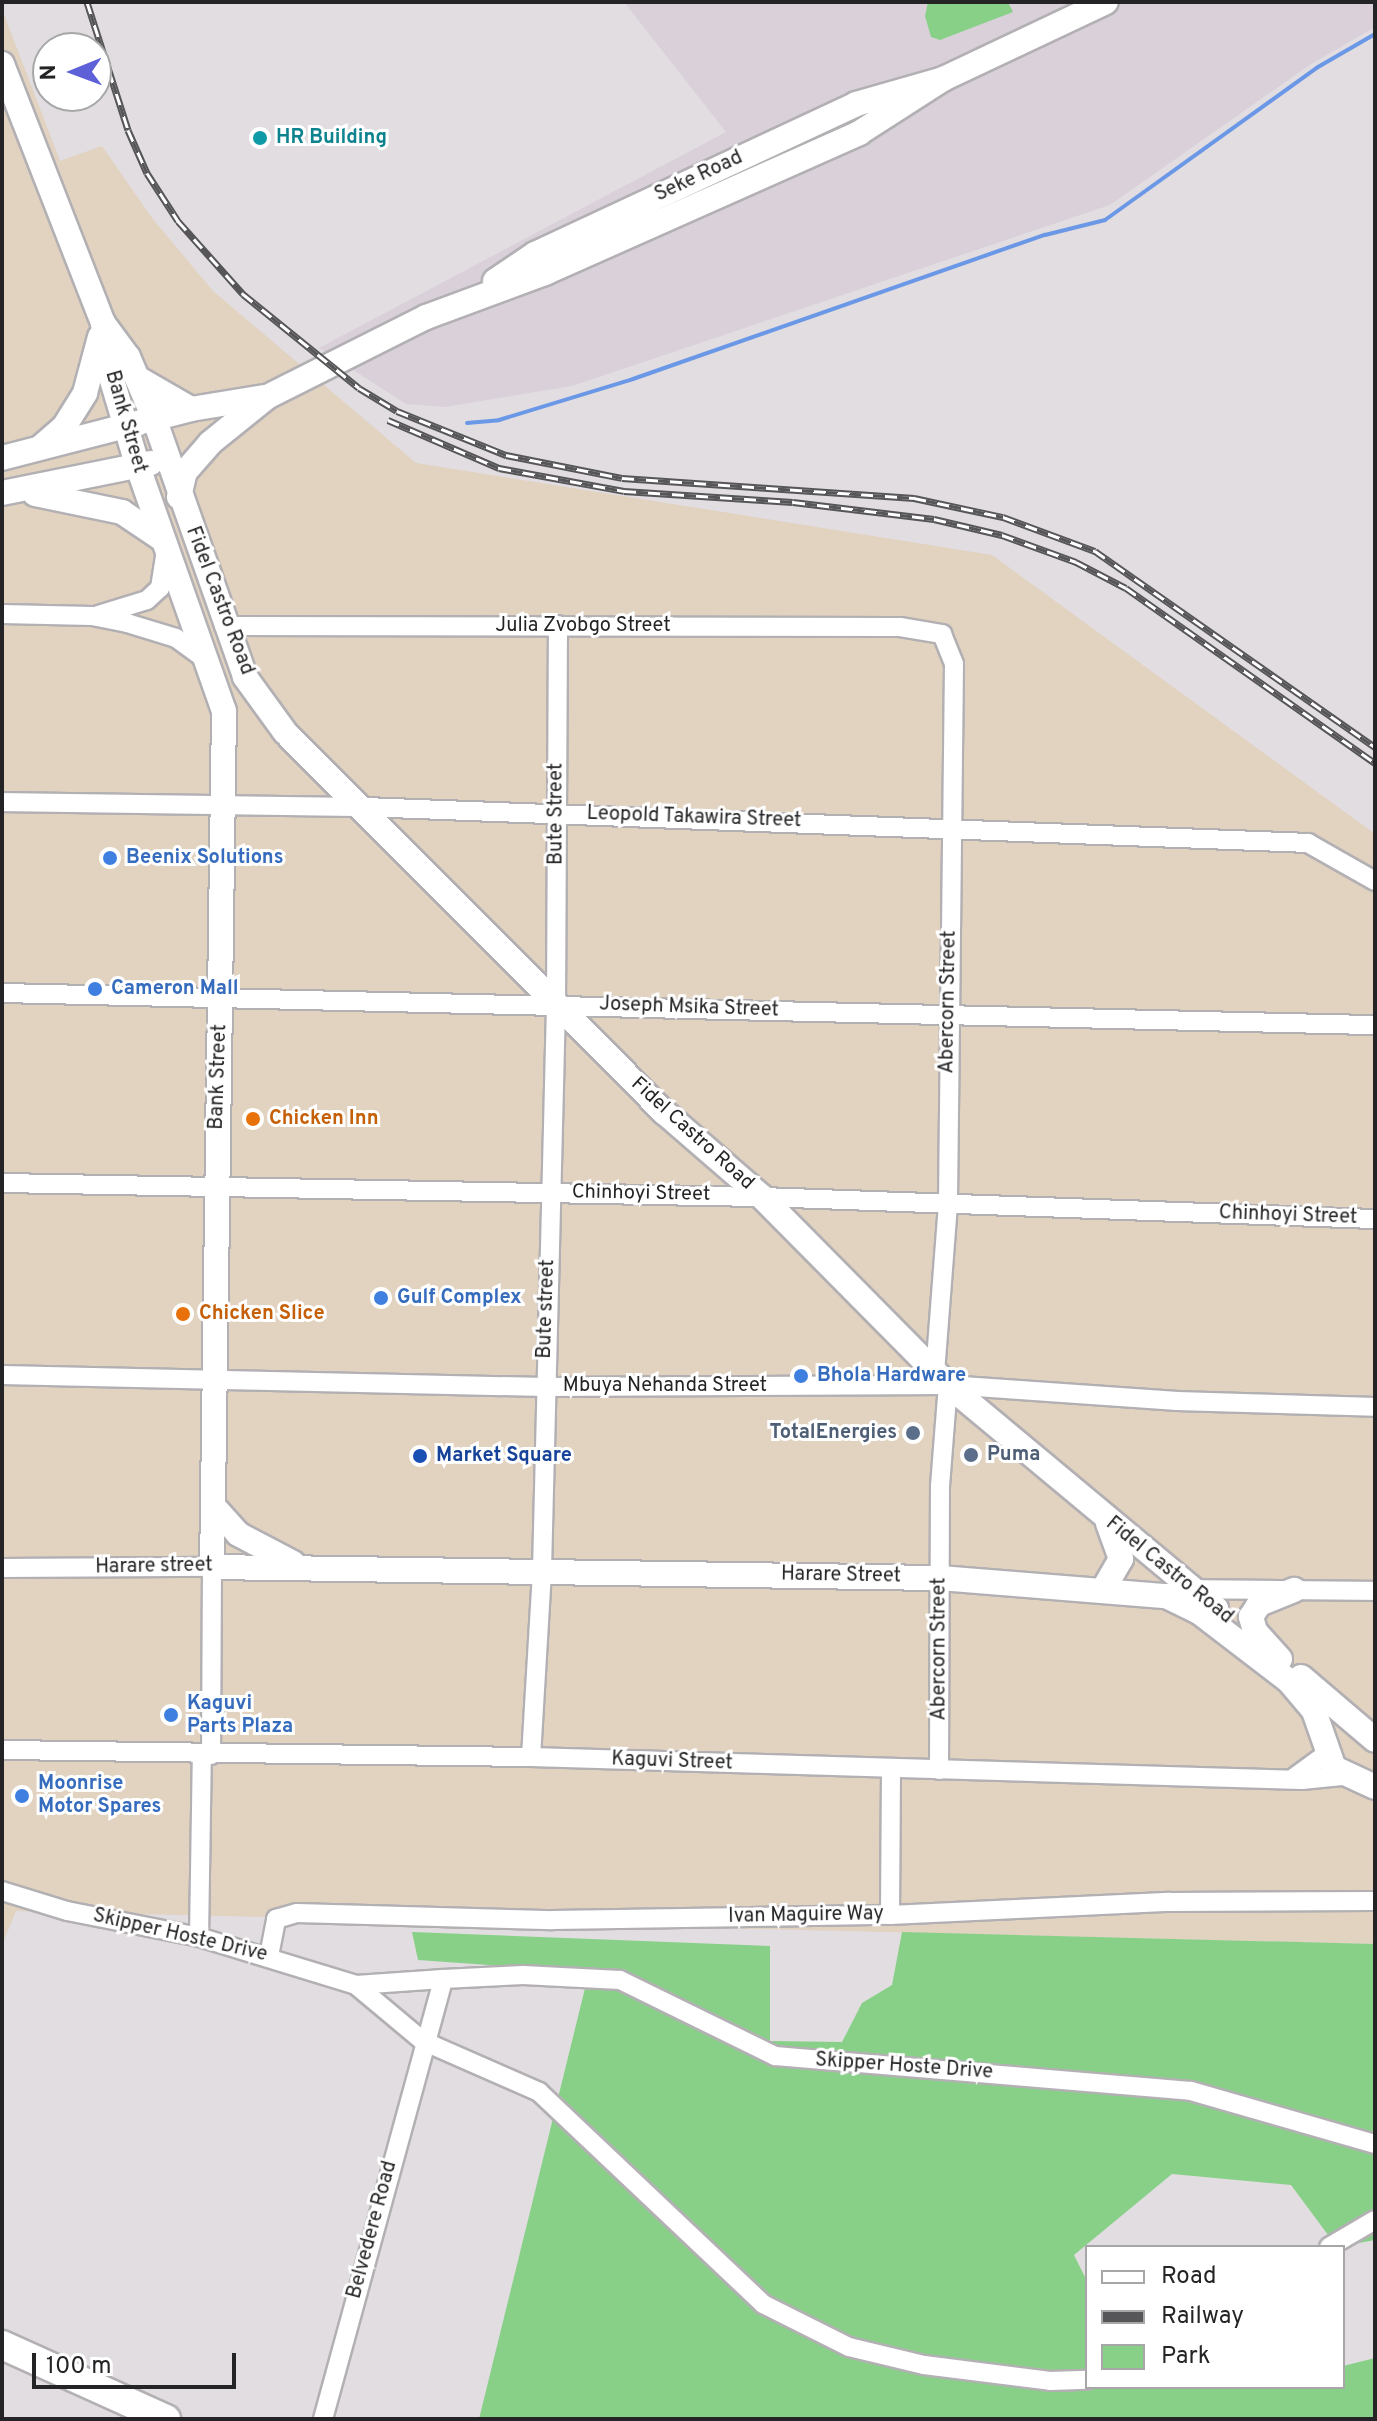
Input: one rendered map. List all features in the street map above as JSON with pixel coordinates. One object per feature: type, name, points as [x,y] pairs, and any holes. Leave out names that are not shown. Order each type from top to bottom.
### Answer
[{"type":"highway","points":[[2,2345],[166,2419]]},
{"type":"main road","name":"Seke Road","points":[[267,397],[468,300],[535,254],[856,104],[943,79],[1106,2]]},
{"type":"main road","points":[[2,64],[103,323],[85,393],[64,427],[39,448]]},
{"type":"main road","name":"Fidel Castro Road","points":[[103,323],[137,378],[154,418],[224,626],[245,677],[285,732],[364,807],[664,1112],[762,1197],[941,1378],[1108,1523],[1280,1659],[1375,1740]]},
{"type":"main road","name":"Bank Street","points":[[103,323],[109,370],[138,467],[224,711],[226,805],[212,1379],[212,1567]]},
{"type":"main road","points":[[137,378],[191,409]]},
{"type":"main road","points":[[2,458],[191,409],[267,397]]},
{"type":"main road","points":[[179,497],[185,472],[210,443],[267,397]]},
{"type":"main road","points":[[14,493],[138,467],[210,443]]},
{"type":"main road","points":[[14,493],[122,512],[164,545]]},
{"type":"main road","points":[[214,1507],[266,1553],[305,1568]]},
{"type":"main road","points":[[1103,1590],[1121,1559],[1108,1523]]},
{"type":"main road","name":"Harare street","points":[[212,1567],[305,1568]]},
{"type":"main road","name":"Harare Street","points":[[305,1568],[940,1578],[1166,1596]]},
{"type":"main road","points":[[1280,1659],[1255,1631],[1251,1617],[1259,1604],[1294,1590]]},
{"type":"main road","name":"Fidel Castro Road","points":[[1166,1596],[1199,1612],[1289,1681],[1308,1700],[1325,1746],[1363,1777]]},
{"type":"main road","points":[[1325,1746],[1355,1721]]},
{"type":"street","points":[[92,616],[147,600],[160,588],[164,545]]},
{"type":"street","points":[[2,614],[92,616],[157,630],[204,658]]},
{"type":"street","name":"Bute Street","points":[[556,1004],[558,625]]},
{"type":"street","name":"Julia Zvobgo Street","points":[[224,626],[900,627],[942,634]]},
{"type":"street","name":"Abercorn Street","points":[[939,1770],[941,1378],[948,1204],[954,664],[942,634]]},
{"type":"street","name":"Leopold Takawira Street","points":[[2,802],[364,807],[1308,843],[1375,881]]},
{"type":"street","name":"Joseph Msika Street","points":[[2,993],[1375,1025]]},
{"type":"street","name":"Bute street","points":[[531,1757],[542,1570],[556,1004]]},
{"type":"street","name":"Chinhoyi Street","points":[[2,1183],[762,1197],[1375,1219]]},
{"type":"street","name":"Mbuya Nehanda Street","points":[[2,1375],[545,1387],[941,1378],[1177,1401],[1375,1407]]},
{"type":"street","name":"Harare street","points":[[2,1568],[212,1567]]},
{"type":"street","name":"Bank Street","points":[[199,1937],[212,1567]]},
{"type":"street","name":"Harare Street","points":[[1166,1596],[1190,1588],[1375,1591]]},
{"type":"street","points":[[1292,1779],[1325,1746]]},
{"type":"street","name":"Kaguvi Street","points":[[2,1750],[531,1757],[1292,1779],[1363,1777]]},
{"type":"street","points":[[890,1915],[891,1769]]},
{"type":"street","name":"Skipper Hoste Drive","points":[[2,1891],[67,1911],[199,1937],[356,1985],[423,2041],[539,2092],[763,2304],[849,2347],[924,2365],[1050,2381],[1085,2380]]},
{"type":"street","name":"Ivan Maguire Way","points":[[269,1956],[276,1919],[297,1913],[553,1920],[890,1915],[1170,1902],[1375,1901]]},
{"type":"street","name":"Skipper Hoste Drive","points":[[356,1985],[523,1975],[620,1980],[775,2056],[1191,2091],[1375,2144]]},
{"type":"street","points":[[423,2041],[443,1979]]},
{"type":"street","name":"Belvedere Road","points":[[323,2419],[423,2041]]},
{"type":"street","points":[[1332,2245],[1375,2220]]},
{"type":"shaded area","points":[[624,2],[1375,2],[1375,27],[1308,66],[1110,205],[572,386],[445,407],[406,404],[319,348],[726,132]]},
{"type":"shaded area","points":[[2,9],[32,88],[32,112],[41,112],[60,161],[102,146],[152,218],[213,291],[416,463],[992,555],[1375,834],[1375,1944],[16,1911],[2,1945]]},
{"type":"green space","points":[[928,2],[1008,2],[1013,12],[940,40],[931,37],[925,16]]},
{"type":"green space","points":[[412,1932],[770,1946],[770,2041],[842,2042],[862,2003],[892,1985],[902,1932],[1375,1944],[1375,2240],[1336,2245],[1291,2185],[1172,2174],[1074,2255],[1085,2277],[1085,2389],[1345,2389],[1345,2366],[1375,2358],[1375,2419],[479,2419],[589,1972],[418,1960]]},
{"type":"waterway","points":[[467,423],[499,420],[633,379],[1045,235],[1105,220],[1318,67],[1375,34]]},
{"type":"railway","points":[[87,2],[128,130],[147,173],[178,221],[243,294],[359,388],[397,411],[506,455],[622,478],[914,498],[1003,517],[1095,551],[1375,747]]},
{"type":"railway","points":[[388,420],[499,468],[624,491],[793,502],[934,519],[1002,535],[1076,562],[1126,588],[1375,763]]},
{"type":"place","name":"HR Building","points":[[260,138]]},
{"type":"place","name":"Beenix Solutions","points":[[110,858]]},
{"type":"place","name":"Cameron Mall","points":[[95,989]]},
{"type":"place","name":"Chicken Inn","points":[[253,1119]]},
{"type":"place","name":"Gulf Complex","points":[[381,1298]]},
{"type":"place","name":"Chicken Slice","points":[[183,1314]]},
{"type":"place","name":"Bhola Hardware","points":[[801,1376]]},
{"type":"place","name":"TotalEnergies","points":[[913,1433]]},
{"type":"place","name":"Puma","points":[[971,1455]]},
{"type":"place","name":"Market Square","points":[[420,1456]]},
{"type":"place","name":"Kaguvi Parts Plaza","points":[[171,1715]]},
{"type":"place","name":"Moonrise Motor Spares","points":[[22,1796]]}]
